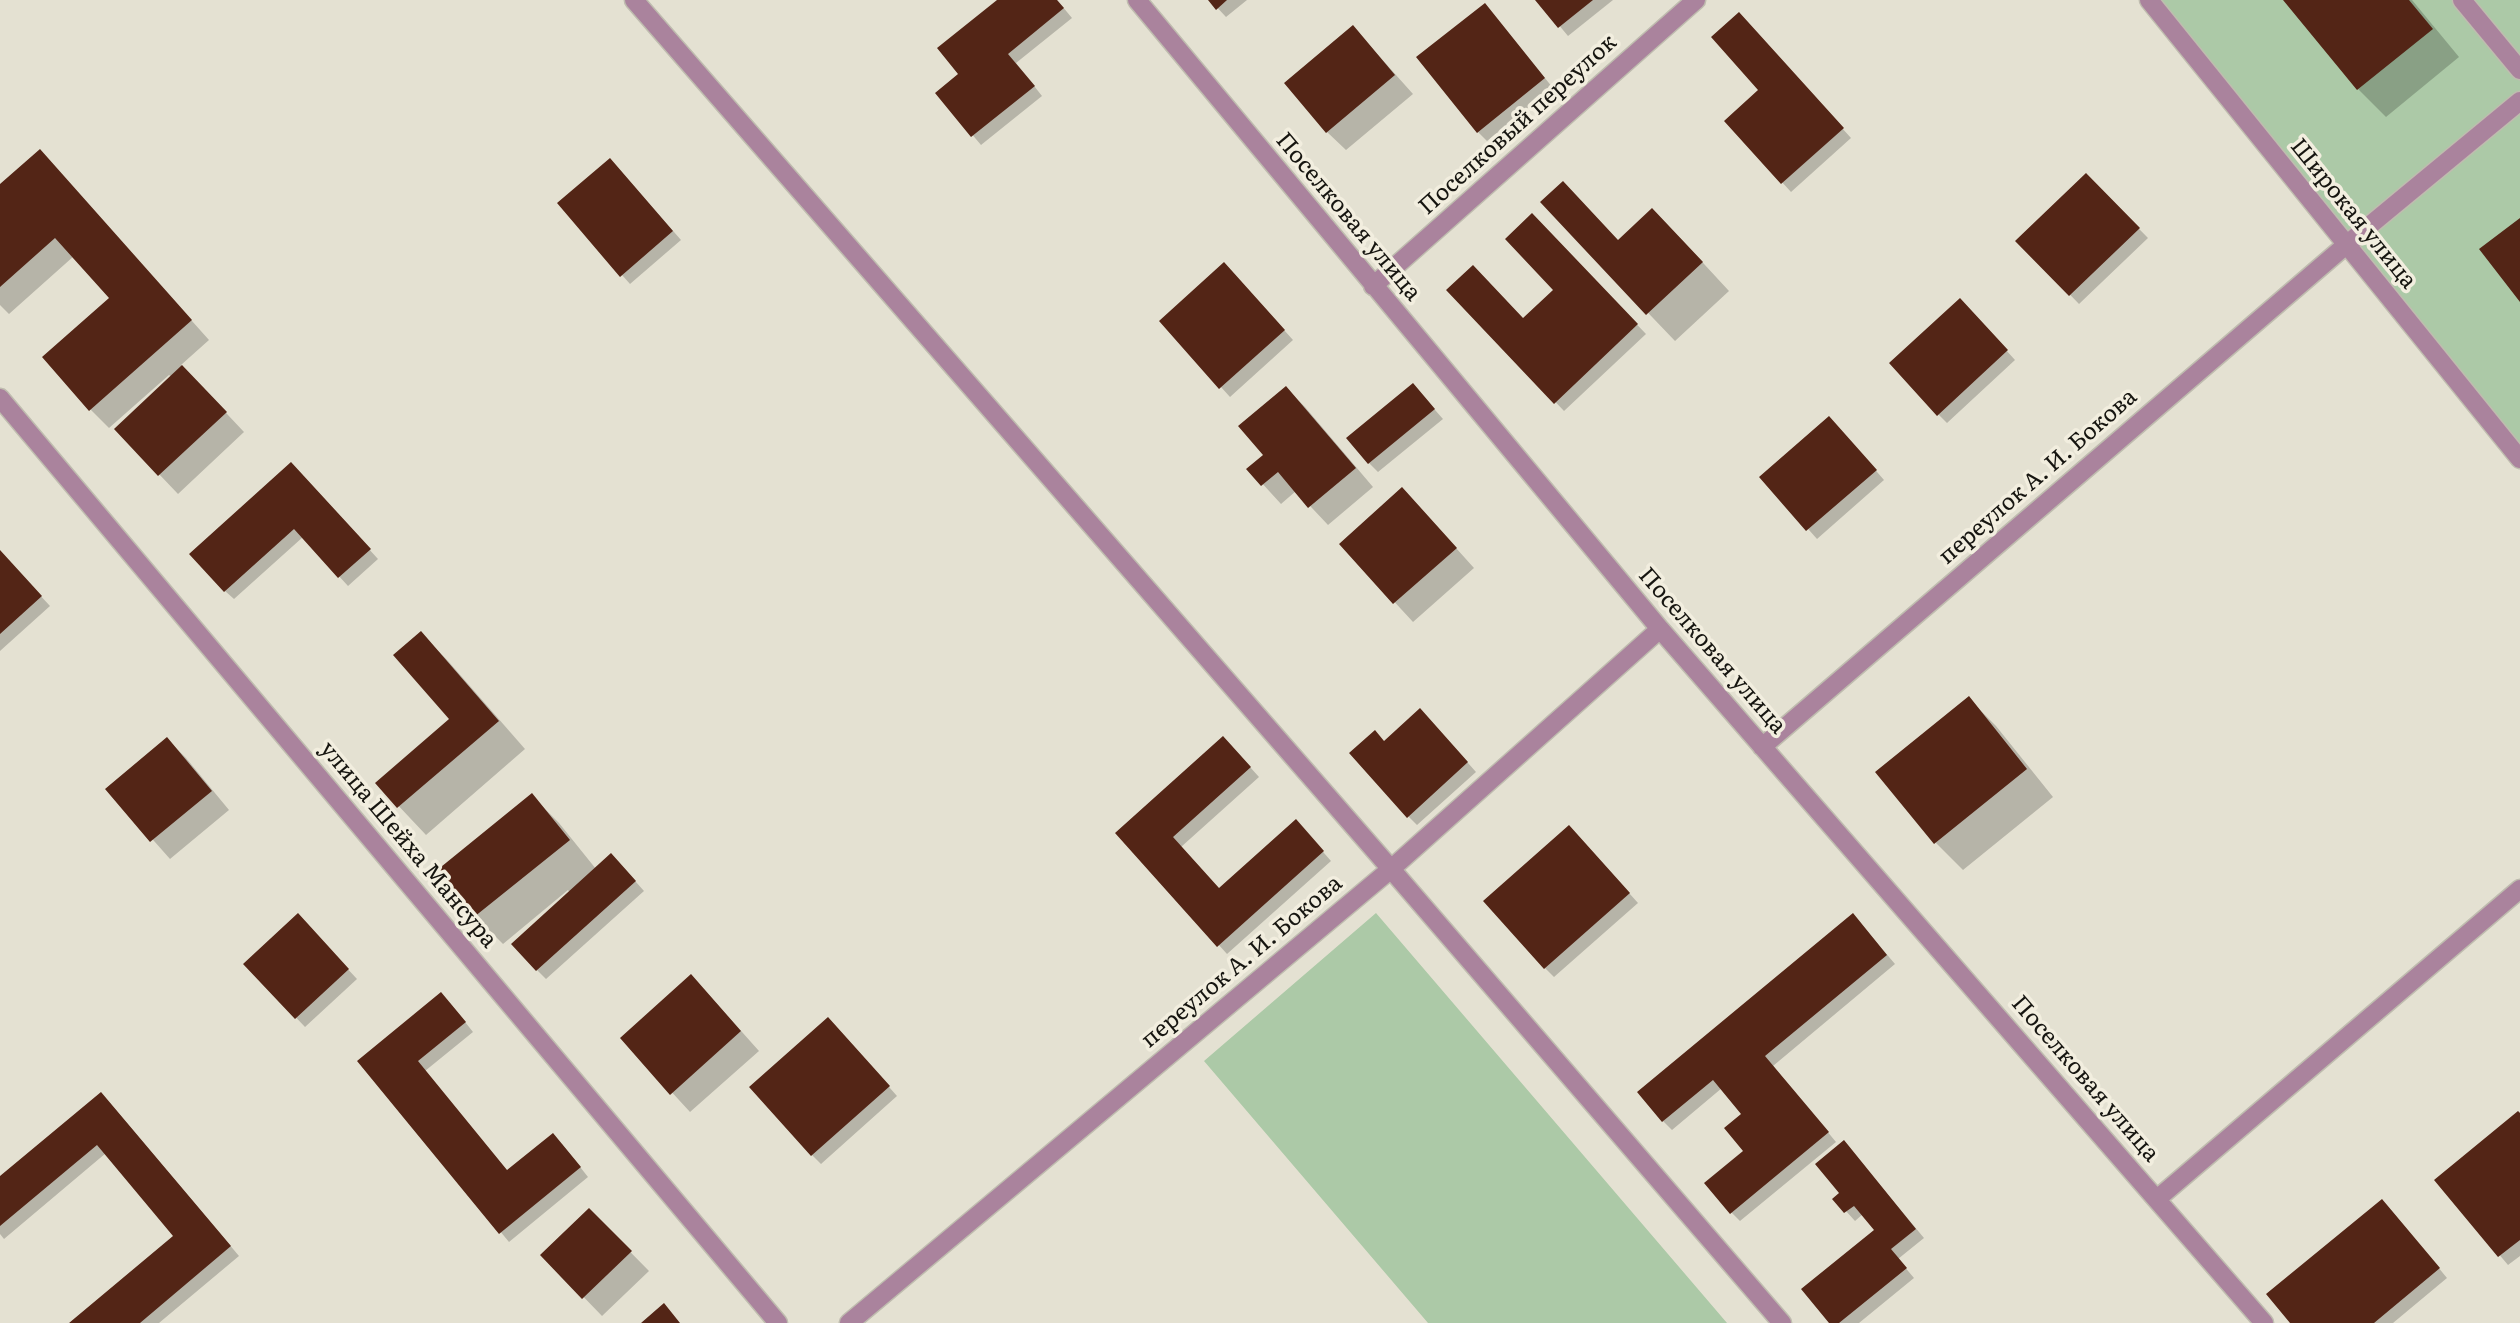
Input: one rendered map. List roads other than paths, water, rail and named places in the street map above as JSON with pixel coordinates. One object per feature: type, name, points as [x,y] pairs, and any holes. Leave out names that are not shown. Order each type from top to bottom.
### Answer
[{"type":"street","points":[[634,0],[1391,869],[1782,1323]]},
{"type":"street","name":"Поселковая улица","points":[[1137,0],[1660,629],[2264,1323]]},
{"type":"street","name":"Поселковый переулок","points":[[1373,286],[1696,0]]},
{"type":"street","name":"Широкая улица","points":[[2149,0],[2520,459]]},
{"type":"street","points":[[2462,0],[2520,70]]},
{"type":"street","name":"переулок А. И. Бокова","points":[[1762,747],[2346,245],[2520,101]]},
{"type":"street","name":"улица Шейха Мансура","points":[[0,398],[778,1323]]},
{"type":"street","name":"переулок А. И. Бокова","points":[[849,1323],[1391,869],[1660,629]]},
{"type":"street","points":[[2157,1199],[2520,889]]}]
